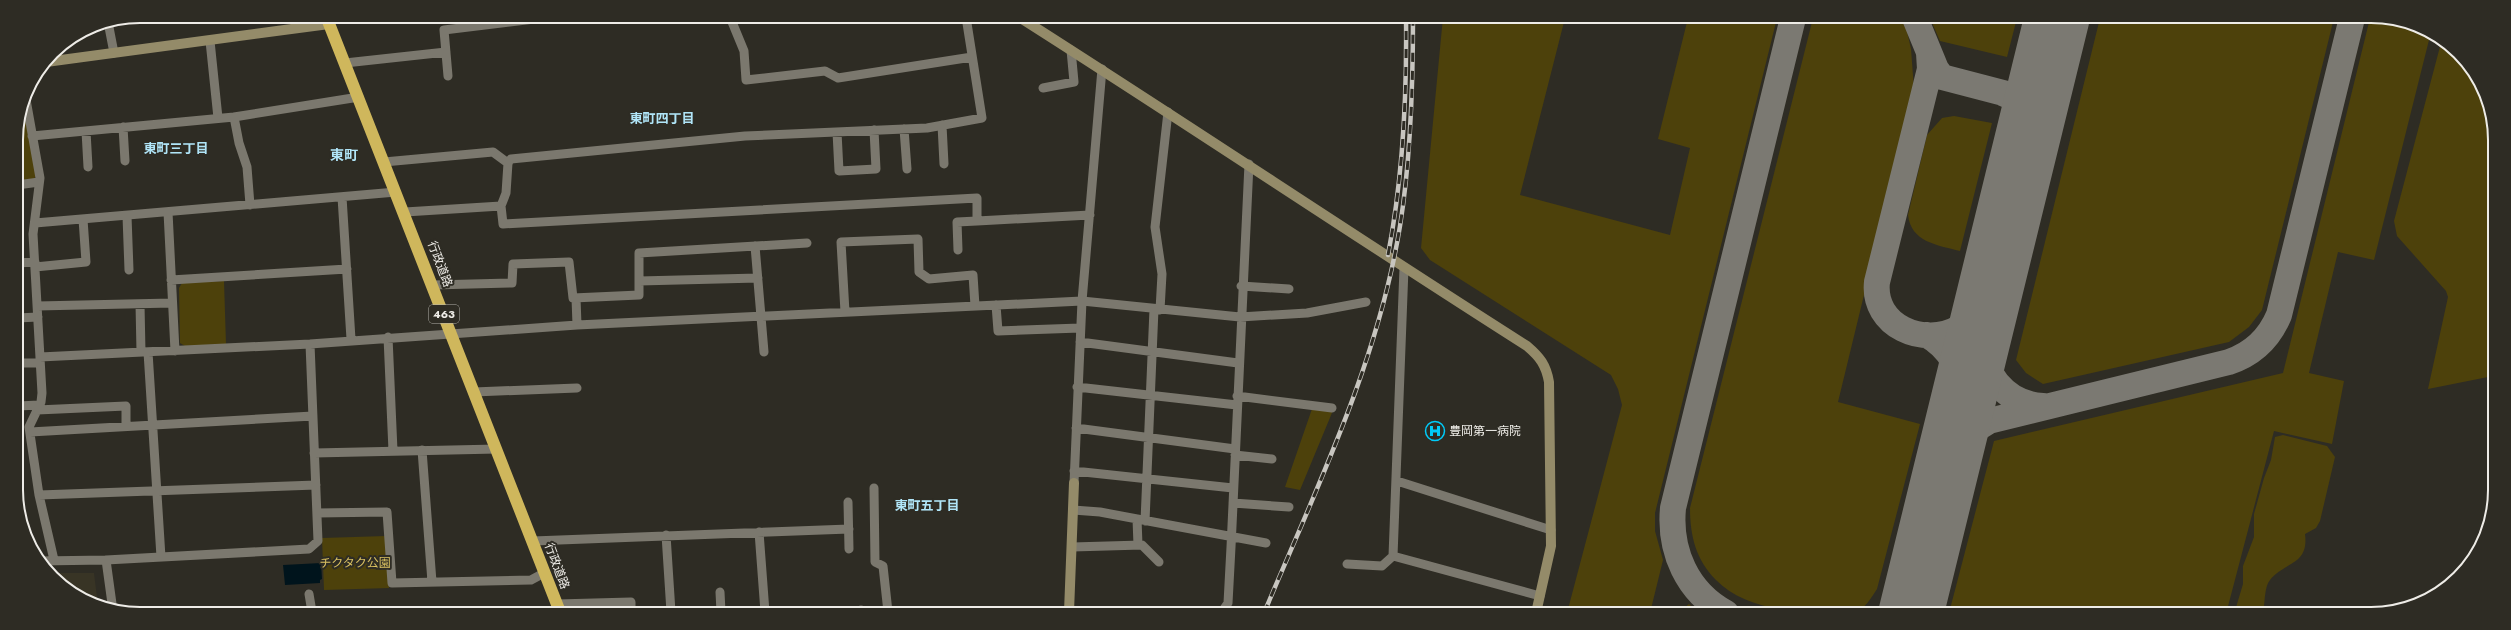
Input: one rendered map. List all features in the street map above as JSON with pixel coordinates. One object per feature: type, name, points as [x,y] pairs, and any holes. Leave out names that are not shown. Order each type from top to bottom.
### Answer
[{"type":"highway","name":"行政道路","points":[[329,23],[405,212],[533,541],[544,573],[559,607]]},
{"type":"street","points":[[54,61],[210,41],[311,23]]},
{"type":"street","points":[[448,76],[444,30],[504,23]]},
{"type":"street","points":[[732,23],[744,51],[746,80],[825,71],[838,78],[972,57]]},
{"type":"street","points":[[967,23],[982,118],[942,125],[904,129],[745,136],[511,159],[508,163],[506,193],[501,206],[502,224],[977,198],[977,221]]},
{"type":"street","points":[[1028,23],[1248,164],[1404,268],[1527,346],[1541,359],[1547,368],[1549,382],[1551,530],[1548,564],[1537,607]]},
{"type":"street","points":[[109,27],[114,53]]},
{"type":"street","points":[[210,41],[218,118]]},
{"type":"street","points":[[1043,88],[1074,82],[1071,50]]},
{"type":"street","points":[[345,63],[446,52]]},
{"type":"street","points":[[1069,607],[1080,328],[1102,69]]},
{"type":"street","points":[[32,136],[234,117],[358,97]]},
{"type":"street","points":[[1138,545],[1148,479],[1153,352],[1162,274],[1155,227],[1168,112]]},
{"type":"street","points":[[25,117],[32,136],[39,182],[35,223],[35,264],[42,393],[38,408],[29,427],[39,496],[54,560]]},
{"type":"street","points":[[234,117],[239,143],[247,167],[250,205]]},
{"type":"street","points":[[942,125],[944,164]]},
{"type":"street","points":[[123,127],[125,162]]},
{"type":"street","points":[[904,129],[907,169]]},
{"type":"street","points":[[838,132],[839,171],[876,169],[874,130]]},
{"type":"street","points":[[86,131],[88,167]]},
{"type":"street","points":[[384,162],[493,152],[508,163]]},
{"type":"street","points":[[1225,607],[1228,603],[1241,286],[1248,164]]},
{"type":"street","points":[[23,184],[39,182]]},
{"type":"street","points":[[35,223],[396,192]]},
{"type":"street","points":[[342,197],[351,339]]},
{"type":"street","points":[[405,212],[501,206]]},
{"type":"street","points":[[168,212],[175,351]]},
{"type":"street","points":[[958,250],[957,222],[1090,214]]},
{"type":"street","points":[[128,216],[129,270]]},
{"type":"street","points":[[23,263],[86,262],[83,219]]},
{"type":"street","points":[[845,312],[841,242],[918,239],[919,272],[929,278],[973,275],[975,306]]},
{"type":"street","points":[[433,285],[512,283],[513,264],[569,262],[573,298],[639,295],[639,253],[807,243]]},
{"type":"street","points":[[755,246],[764,352]]},
{"type":"street","points":[[1347,564],[1382,566],[1393,556],[1404,268]]},
{"type":"street","points":[[171,280],[347,269]]},
{"type":"street","points":[[639,281],[758,278]]},
{"type":"street","points":[[1241,286],[1289,289]]},
{"type":"street","points":[[576,298],[576,325]]},
{"type":"street","points":[[23,362],[145,352],[310,344],[351,339],[576,325],[1082,301],[1157,310],[1240,317],[1307,313],[1366,302]]},
{"type":"street","points":[[37,306],[172,303]]},
{"type":"street","points":[[140,304],[152,424],[161,557]]},
{"type":"street","points":[[996,305],[998,331],[1080,328]]},
{"type":"street","points":[[23,318],[38,317]]},
{"type":"street","points":[[388,337],[393,451]]},
{"type":"street","points":[[1080,342],[1238,363]]},
{"type":"street","points":[[47,560],[106,560],[309,549],[318,541],[310,344]]},
{"type":"street","points":[[1077,387],[1152,396],[1332,408]]},
{"type":"street","points":[[474,392],[578,388]]},
{"type":"street","points":[[23,406],[38,408],[126,406],[126,426]]},
{"type":"street","points":[[30,432],[313,416]]},
{"type":"street","points":[[1076,428],[1150,438],[1272,459]]},
{"type":"street","points":[[314,453],[497,449]]},
{"type":"street","points":[[422,450],[432,582]]},
{"type":"street","points":[[1074,471],[1233,488]]},
{"type":"street","points":[[1397,481],[1551,530]]},
{"type":"street","points":[[39,496],[157,490],[316,485]]},
{"type":"street","points":[[874,488],[875,562],[882,566],[887,607]]},
{"type":"street","points":[[848,502],[849,550]]},
{"type":"street","points":[[1233,503],[1289,507]]},
{"type":"street","points":[[1073,510],[1100,512],[1266,543]]},
{"type":"street","points":[[317,513],[387,512],[392,583],[532,580],[544,573]]},
{"type":"street","points":[[533,541],[849,528]]},
{"type":"street","points":[[759,532],[765,607]]},
{"type":"street","points":[[666,535],[671,607]]},
{"type":"street","points":[[1072,547],[1142,545],[1159,562]]},
{"type":"street","points":[[1393,556],[1540,596]]},
{"type":"street","points":[[106,560],[112,604]]},
{"type":"street","points":[[720,592],[721,607]]},
{"type":"street","points":[[309,594],[311,607]]},
{"type":"street","points":[[571,607],[631,602],[631,607]]},
{"type":"shaded area","points":[[57,573],[94,573],[97,599],[75,587]]},
{"type":"green space","points":[[1442,23],[1564,23],[1520,195],[1670,235],[1690,148],[1658,139],[1687,23],[1776,23],[1655,513],[1655,531],[1663,560],[1651,607],[1569,607],[1622,405],[1618,389],[1611,375],[1430,260],[1421,248]]},
{"type":"green space","points":[[1812,23],[1905,23],[1911,49],[1914,89],[1838,402],[1920,424],[1877,589],[1863,607],[1771,607],[1755,603],[1741,597],[1728,590],[1716,580],[1699,556],[1691,528],[1690,508]]},
{"type":"green space","points":[[1932,23],[2016,23],[2007,57],[1940,41]]},
{"type":"green space","points":[[2099,23],[2333,23],[2262,310],[2249,327],[2229,342],[2043,384],[2026,373],[2016,360]]},
{"type":"green space","points":[[2369,23],[2394,25],[2409,29],[2429,39],[2374,260],[2338,252],[2309,373],[2344,381],[2332,444],[2274,431],[2228,607],[1951,607],[1994,441],[2283,373]]},
{"type":"green space","points":[[2440,46],[2454,57],[2468,75],[2482,102],[2486,117],[2488,140],[2488,377],[2428,389],[2448,297],[2446,291],[2397,236],[2394,221]]},
{"type":"green space","points":[[1954,116],[1992,123],[1960,251],[1934,244],[1920,237],[1910,224],[1908,215],[1927,135],[1942,118]]},
{"type":"green space","points":[[24,122],[27,123],[36,176],[33,180],[23,181]]},
{"type":"green space","points":[[224,281],[226,344],[185,346],[180,343],[179,288],[182,283]]},
{"type":"green space","points":[[1313,406],[1334,408],[1300,490],[1285,487]]},
{"type":"green space","points":[[2283,435],[2327,446],[2335,457],[2320,521],[2316,528],[2305,534],[2305,544],[2300,558],[2282,569],[2270,580],[2266,591],[2264,607],[2236,607],[2243,584],[2243,566],[2254,537],[2254,514],[2264,478],[2271,460],[2275,437]]},
{"type":"green space","name":"チクタク公園","points":[[386,536],[389,588],[324,590],[322,538]]},
{"type":"green space","points":[[1689,604],[1692,607],[1685,607]]},
{"type":"water","points":[[321,563],[322,579],[320,580],[320,583],[285,585],[283,565]]},
{"type":"taxiway","points":[[1717,607],[1701,594],[1683,569],[1674,540],[1673,508],[1792,23]]},
{"type":"taxiway","points":[[1917,23],[1936,69],[1942,77],[2011,95],[2030,91],[2042,79]]},
{"type":"taxiway","points":[[1949,457],[1965,436],[1989,421],[2229,362],[2246,355],[2265,338],[2275,324],[2279,315],[2351,23]]},
{"type":"taxiway","points":[[1929,53],[1930,69],[1877,282],[1878,297],[1883,311],[1892,321],[1903,329],[1916,334],[1931,335],[1945,334],[1964,325],[1976,314],[1989,295]]},
{"type":"taxiway","points":[[2005,94],[2016,99],[2026,111],[2030,128]]},
{"type":"taxiway","points":[[1927,335],[1942,346],[1953,360],[1960,376],[1965,394]]},
{"type":"taxiway","points":[[1978,341],[1986,365],[1999,386],[2018,400],[2043,406]]},
{"type":"runway","points":[[1912,607],[2056,23]]},
{"type":"railway","points":[[1388,255],[1401,166],[1405,106],[1406,23]]},
{"type":"railway","points":[[1267,607],[1344,423],[1377,326],[1390,277],[1400,226],[1407,174],[1412,96],[1413,23]]},
{"type":"place","name":"豊岡第一病院","points":[[1435,431]]},
{"type":"district","name":"東町四丁目","points":[[662,118]]},
{"type":"district","name":"東町三丁目","points":[[176,148]]},
{"type":"district","name":"東町","points":[[344,155]]},
{"type":"district","name":"東町五丁目","points":[[927,505]]}]
